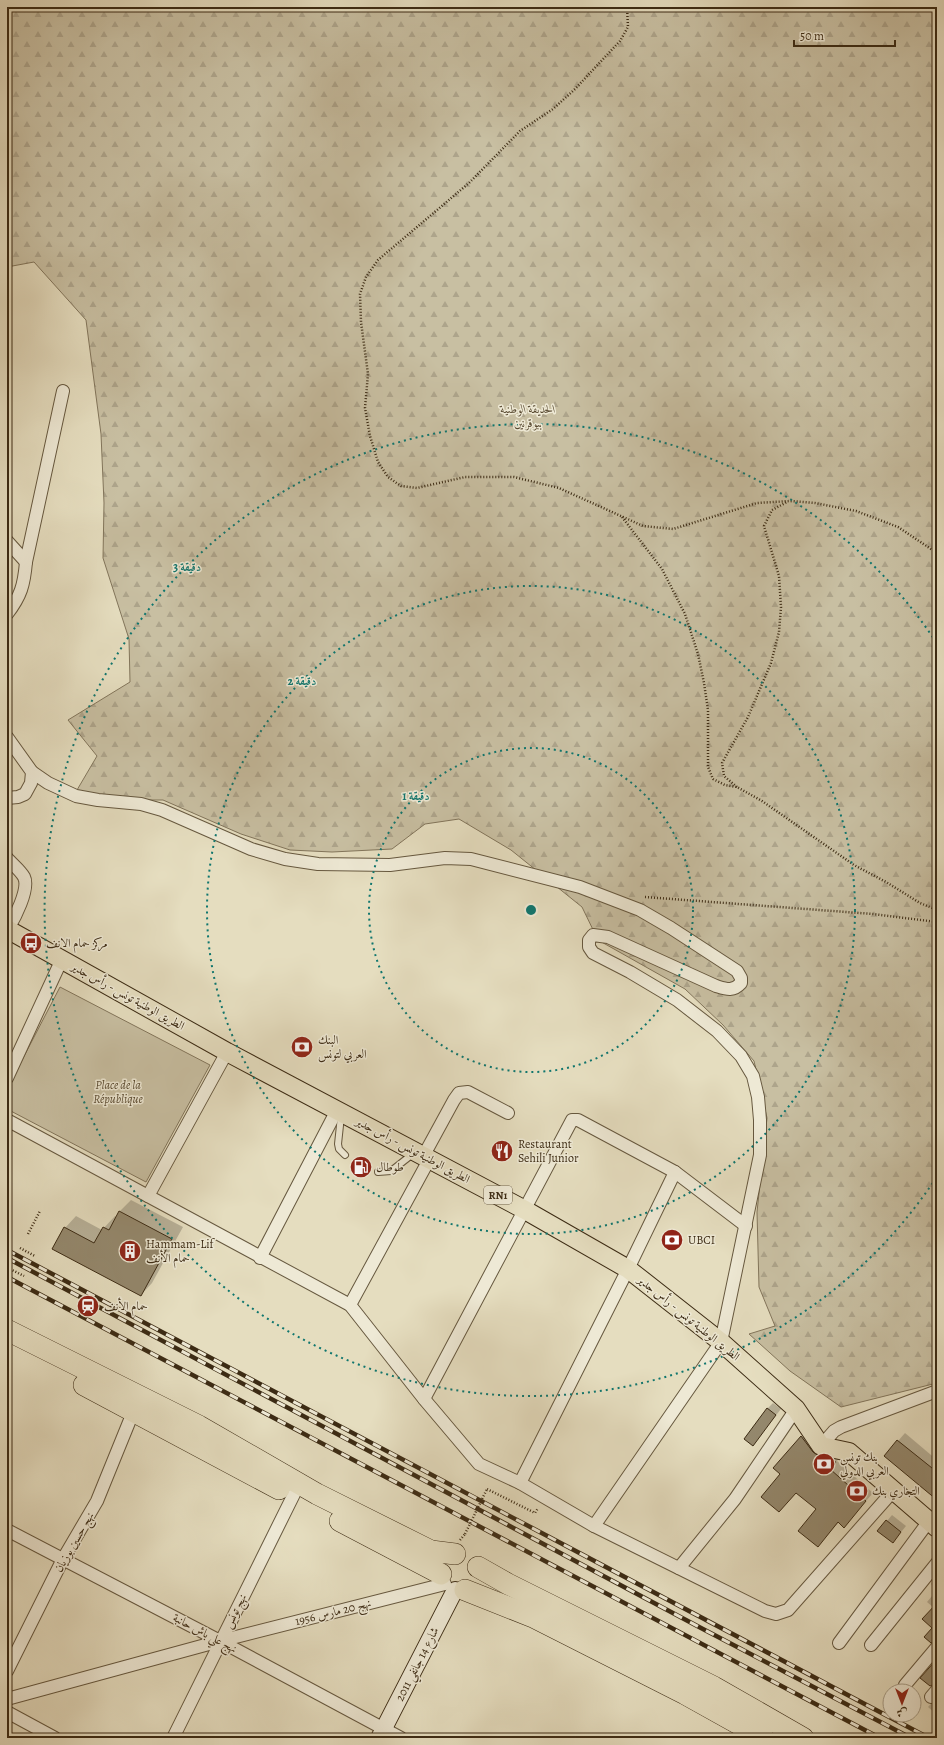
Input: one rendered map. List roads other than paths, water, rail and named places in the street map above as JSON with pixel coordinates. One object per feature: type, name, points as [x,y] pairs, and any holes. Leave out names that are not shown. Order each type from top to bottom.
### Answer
[{"type":"highway","points":[[7,1330],[198,1426],[296,1490],[452,1585],[533,1617],[685,1694],[764,1738]]},
{"type":"highway","points":[[7,1346],[296,1490],[431,1551],[455,1554]]},
{"type":"highway","points":[[462,1553],[469,1555],[475,1560],[478,1567],[479,1574],[477,1581],[472,1587],[452,1585],[443,1563],[448,1557],[455,1554],[462,1553]]},
{"type":"highway","points":[[478,1567],[508,1584],[714,1687],[803,1738]]},
{"type":"main road","name":"الطريق الوطنية تونس - رأس جدير","points":[[7,929],[227,1052],[526,1210],[628,1269],[721,1342],[796,1409],[821,1446]]},
{"type":"main road","points":[[821,1446],[849,1452],[933,1525]]},
{"type":"street","points":[[7,614],[17,601],[24,581],[26,562],[62,391]]},
{"type":"street","points":[[7,541],[26,562]]},
{"type":"street","points":[[7,737],[32,772],[76,796],[98,800],[118,800],[162,810],[251,849],[285,859],[318,864],[390,865],[445,858],[470,859],[580,887],[602,894],[640,910],[671,928],[737,971],[740,978],[740,983],[736,988],[730,990],[716,986],[608,937],[593,935],[589,940],[589,947],[593,953],[677,1000],[717,1031],[741,1056],[753,1076],[758,1097],[760,1120],[760,1156],[721,1342],[594,1526]]},
{"type":"street","points":[[7,798],[18,797],[25,794],[31,783],[32,772]]},
{"type":"street","points":[[7,858],[24,877],[25,883],[15,918],[7,929]]},
{"type":"street","points":[[7,1078],[62,959]]},
{"type":"street","points":[[148,1196],[227,1052]]},
{"type":"street","points":[[350,1305],[423,1155],[454,1100],[460,1094],[468,1092],[508,1113]]},
{"type":"street","points":[[260,1258],[339,1111]]},
{"type":"street","points":[[7,1120],[260,1258],[350,1305],[424,1399],[479,1464],[520,1483],[594,1526],[765,1611],[776,1614],[788,1610],[893,1491]]},
{"type":"street","points":[[424,1399],[467,1315],[526,1210],[570,1122],[574,1120],[675,1172],[746,1226]]},
{"type":"street","points":[[520,1483],[628,1269],[675,1172]]},
{"type":"street","points":[[821,1446],[834,1431],[841,1427],[937,1391]]},
{"type":"street","points":[[679,1568],[735,1499],[796,1409]]},
{"type":"street","name":"نهج حسين بوزيان","points":[[7,1671],[62,1559],[97,1501],[134,1410]]},
{"type":"street","name":"نهج تونس","points":[[173,1738],[296,1490]]},
{"type":"street","points":[[839,1642],[933,1525]]},
{"type":"street","name":"نهج علي باش حانبة","points":[[7,1530],[220,1641],[381,1733],[401,1738]]},
{"type":"street","points":[[871,1645],[937,1563]]},
{"type":"street","name":"نهج 20 مارس 1956","points":[[7,1699],[220,1641],[452,1585]]},
{"type":"street","name":"شارع 14 جانفي 2011","points":[[381,1733],[452,1585]]},
{"type":"street","points":[[906,1683],[937,1647]]},
{"type":"street","points":[[7,1712],[55,1738]]},
{"type":"lane","points":[[339,1111],[338,1144],[345,1155]]},
{"type":"lane","points":[[378,1172],[386,1173],[423,1155]]},
{"type":"railway","points":[[7,1250],[929,1738]]},
{"type":"railway","points":[[7,1258],[701,1628],[911,1738]]},
{"type":"railway","points":[[7,1277],[880,1738]]},
{"type":"place","name":"مركز حمام الانف","points":[[31,943]]},
{"type":"place","name":"البنك العربي لتونس","points":[[302,1047]]},
{"type":"place","name":"Restaurant Sehili Junior","points":[[502,1151]]},
{"type":"place","name":"طوطال","points":[[361,1167]]},
{"type":"place","name":"UBCI","points":[[672,1240]]},
{"type":"place","name":"Hammam-Lif حمام الأنف","points":[[130,1251]]},
{"type":"place","name":"حمام الأنف","points":[[88,1306]]},
{"type":"place","name":"بنك تونس العربي الدولي","points":[[824,1464]]},
{"type":"place","name":"التجاري بنك","points":[[857,1491]]},
{"type":"park label","name":"الحديقة الوطنية ببوقرنين","points":[[528,416]]},
{"type":"park label","name":"Place de la République","points":[[118,1092]]}]
